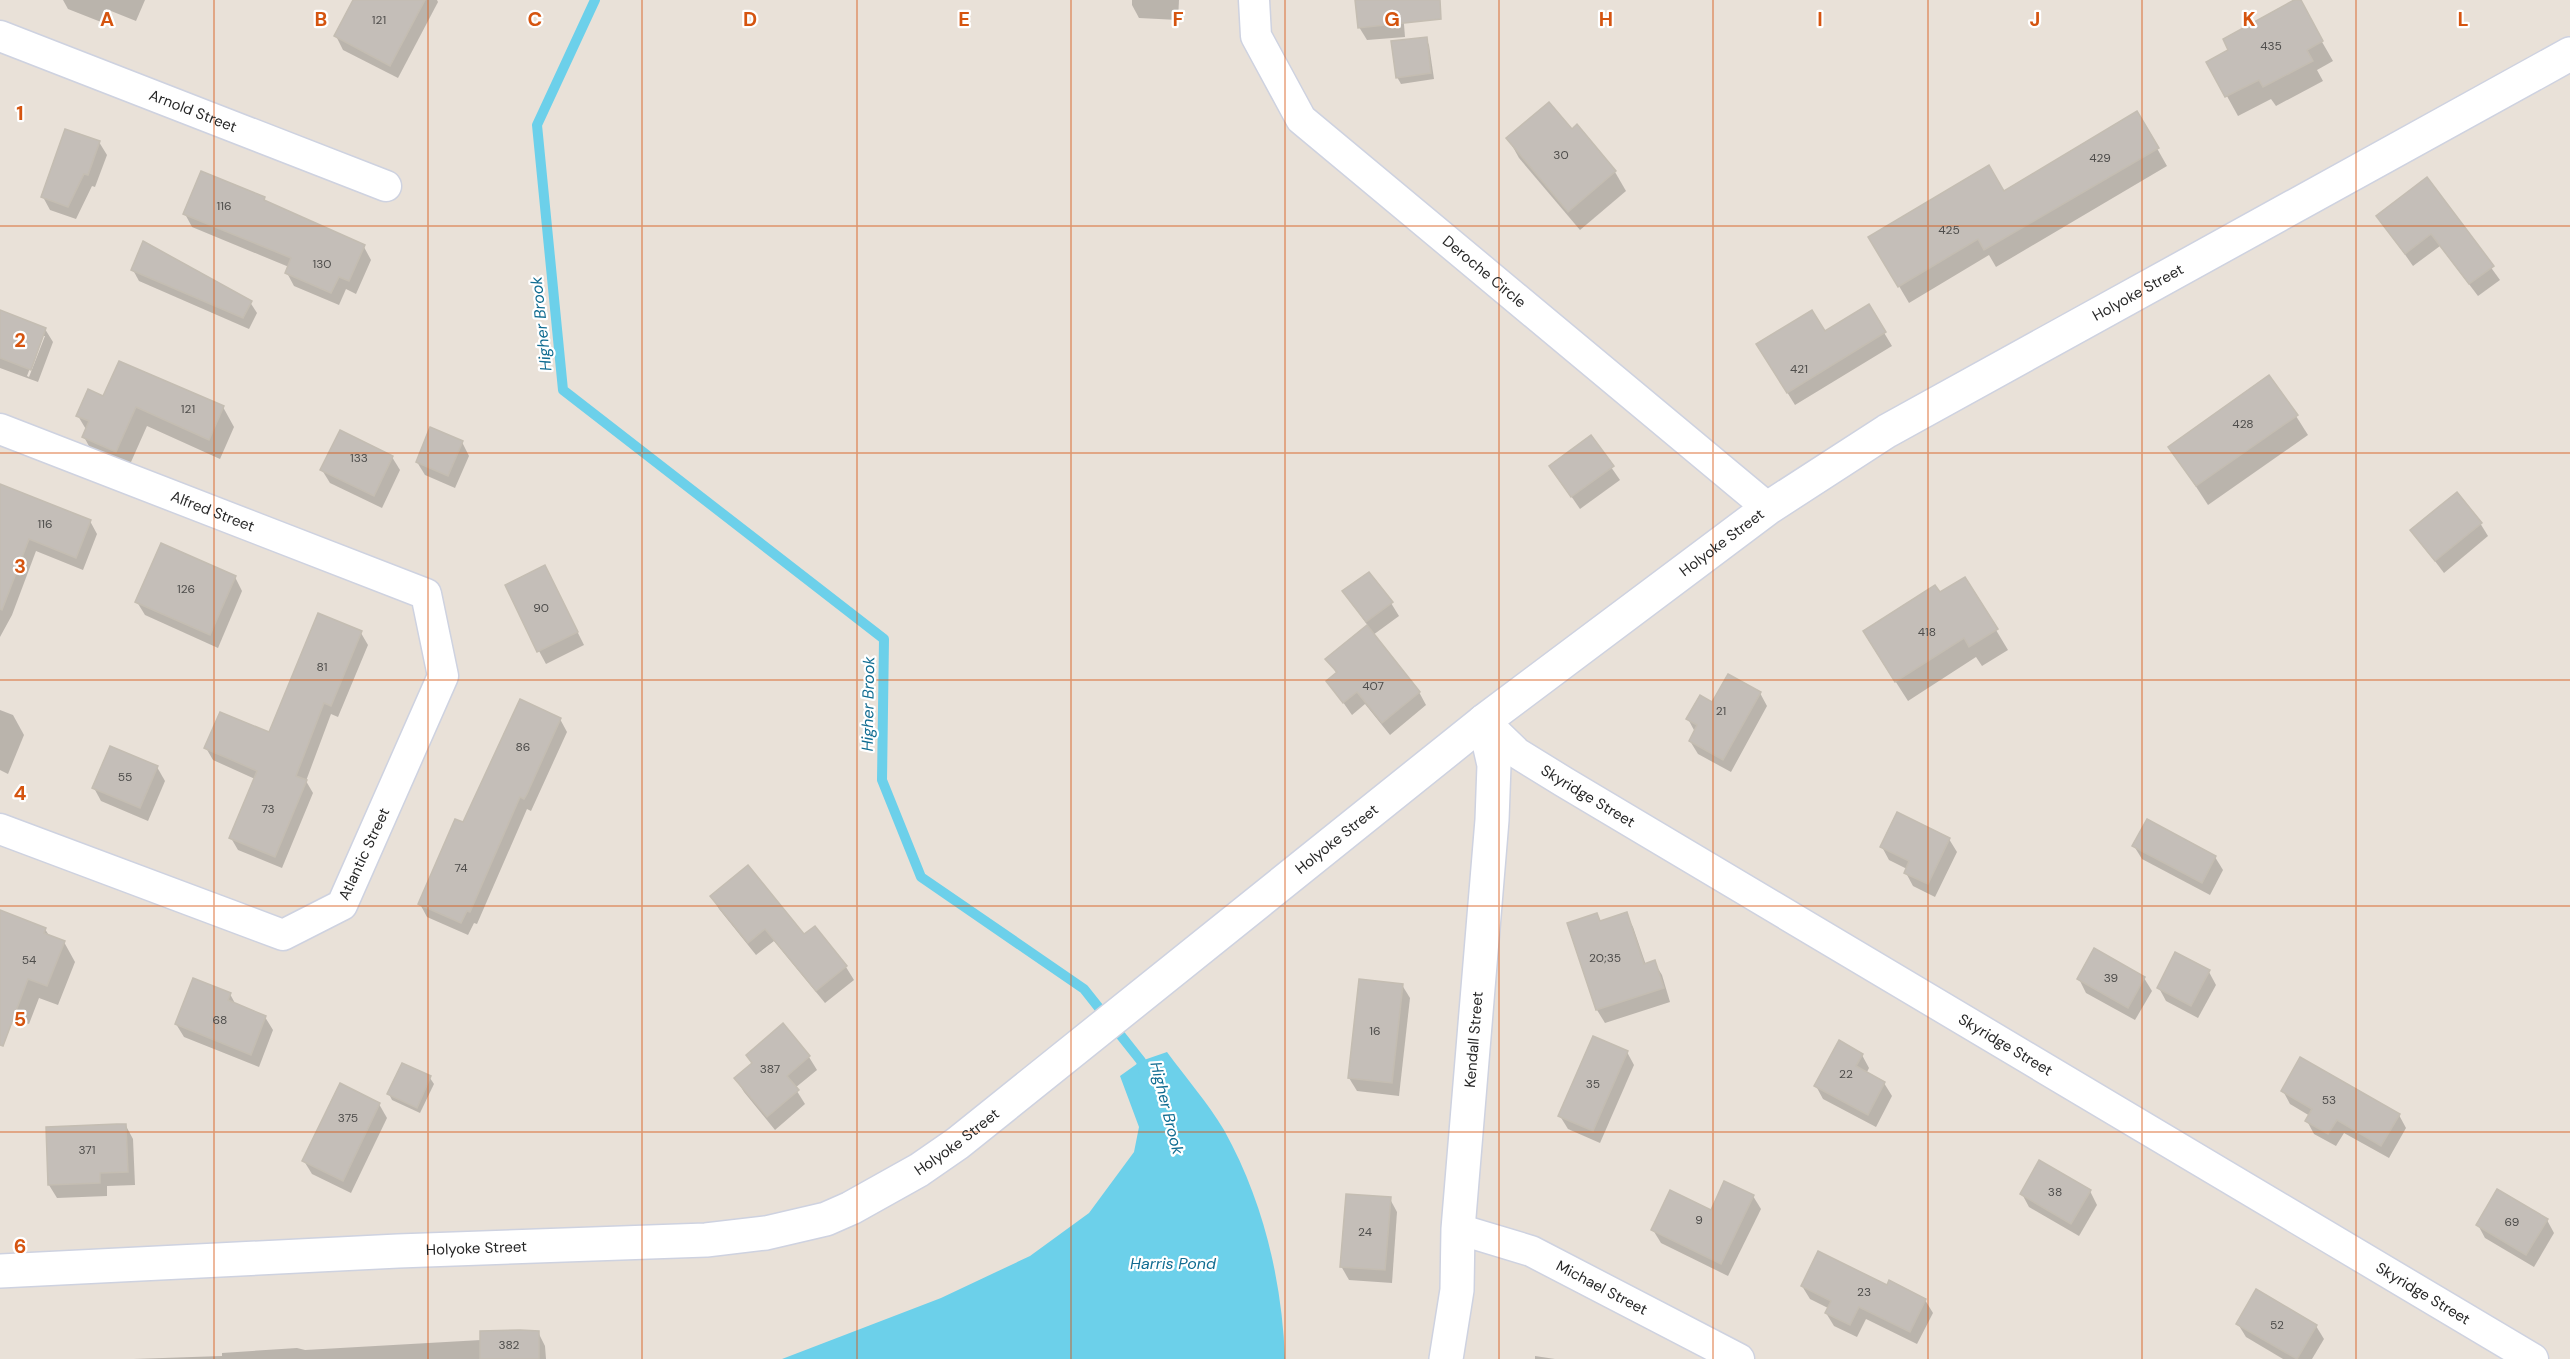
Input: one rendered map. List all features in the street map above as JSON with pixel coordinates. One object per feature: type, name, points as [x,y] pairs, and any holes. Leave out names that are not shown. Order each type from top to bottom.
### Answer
[{"type":"main road","name":"Holyoke Street","points":[[0,1271],[398,1251],[706,1240],[796,1227],[851,1208],[919,1170],[958,1143],[1484,721],[1768,508],[1887,431],[2570,54]]},
{"type":"main road","name":"Kendall Street","points":[[1446,1359],[1457,1290],[1458,1229],[1492,820],[1494,765],[1484,721]]},
{"type":"street","name":"Deroche Circle","points":[[1254,0],[1257,36],[1301,119],[1768,508]]},
{"type":"street","name":"Arnold Street","points":[[0,36],[386,186]]},
{"type":"street","name":"Alfred Street","points":[[0,429],[426,594]]},
{"type":"street","name":"Atlantic Street","points":[[0,829],[283,935],[342,905],[443,676],[426,594]]},
{"type":"street","name":"Skyridge Street","points":[[1484,721],[1517,753],[1564,782],[2533,1359]]},
{"type":"street","name":"Michael Street","points":[[1458,1229],[1531,1251],[1740,1359]]},
{"type":"water","name":"Harris Pond","points":[[1167,1052],[1218,1120],[1250,1184],[1275,1270],[1285,1359],[782,1359],[941,1298],[1030,1256],[1089,1213],[1134,1152],[1139,1127],[1120,1076],[1141,1061]]},
{"type":"building","points":[[353,0],[425,0],[390,66],[334,36]]},
{"type":"building","points":[[1355,0],[1440,0],[1441,19],[1358,28]]},
{"type":"building","points":[[2294,0],[2301,0],[2323,41],[2307,50],[2313,61],[2263,87],[2259,80],[2225,97],[2206,62],[2228,50],[2223,39]]},
{"type":"building","points":[[1427,37],[1431,73],[1396,78],[1391,41]]},
{"type":"building","points":[[1549,102],[1572,129],[1577,124],[1616,171],[1568,212],[1506,138]]},
{"type":"building","points":[[2137,111],[2159,148],[1984,250],[1978,239],[1898,287],[1868,237],[1989,165],[2004,191]]},
{"type":"building","points":[[65,129],[100,141],[88,175],[84,174],[68,207],[41,197]]},
{"type":"building","points":[[201,171],[265,197],[264,200],[365,245],[349,281],[339,277],[331,293],[285,273],[291,258],[183,214]]},
{"type":"building","points":[[2427,177],[2494,266],[2469,284],[2431,234],[2405,254],[2376,216]]},
{"type":"building","points":[[143,241],[252,301],[243,318],[131,270]]},
{"type":"building","points":[[1869,304],[1886,332],[1787,393],[1756,344],[1812,310],[1825,331]]},
{"type":"building","points":[[0,310],[46,328],[31,370],[0,358]]},
{"type":"building","points":[[119,361],[224,406],[209,440],[136,407],[116,452],[82,437],[89,421],[76,416],[88,389],[103,396]]},
{"type":"building","points":[[2269,375],[2298,415],[2196,486],[2168,447]]},
{"type":"building","points":[[430,427],[463,441],[448,476],[416,462]]},
{"type":"building","points":[[340,430],[393,456],[374,496],[320,470]]},
{"type":"building","points":[[1591,435],[1614,466],[1571,497],[1549,466]]},
{"type":"building","points":[[0,484],[91,520],[76,558],[29,539],[2,610],[0,609]]},
{"type":"building","points":[[2457,492],[2482,523],[2435,561],[2410,530]]},
{"type":"building","points":[[161,543],[236,576],[210,635],[135,602]]},
{"type":"building","points":[[545,565],[578,632],[537,652],[505,585]]},
{"type":"building","points":[[1369,572],[1393,602],[1366,622],[1342,591]]},
{"type":"building","points":[[1965,577],[1998,629],[1969,647],[1964,638],[1895,682],[1863,631],[1935,585],[1940,592]]},
{"type":"building","points":[[318,613],[362,631],[331,706],[324,703],[296,776],[307,780],[275,857],[229,838],[257,771],[204,748],[220,712],[269,732]]},
{"type":"building","points":[[1367,625],[1420,692],[1382,723],[1357,692],[1343,703],[1326,681],[1337,672],[1325,659]]},
{"type":"building","points":[[1728,674],[1761,692],[1723,760],[1689,741],[1697,725],[1686,719],[1700,695],[1712,702]]},
{"type":"building","points":[[520,699],[561,718],[527,794],[524,799],[520,797],[470,912],[467,911],[461,923],[418,904],[455,819],[463,822]]},
{"type":"building","points":[[110,746],[158,766],[140,808],[92,788]]},
{"type":"building","points":[[1897,812],[1950,838],[1928,884],[1904,873],[1909,861],[1880,847]]},
{"type":"building","points":[[2147,819],[2216,856],[2202,883],[2132,846]]},
{"type":"building","points":[[748,865],[804,934],[815,926],[847,966],[816,991],[765,929],[748,943],[710,896]]},
{"type":"building","points":[[0,910],[46,928],[44,933],[65,941],[47,986],[28,979],[3,1046],[0,1045]]},
{"type":"building","points":[[1627,912],[1644,964],[1655,960],[1664,988],[1596,1010],[1567,923],[1597,913],[1600,921]]},
{"type":"building","points":[[2094,948],[2145,977],[2128,1008],[2077,979]]},
{"type":"building","points":[[2175,952],[2210,970],[2191,1006],[2157,988]]},
{"type":"building","points":[[193,978],[231,993],[228,1000],[266,1016],[251,1055],[175,1024]]},
{"type":"building","points":[[1359,979],[1403,984],[1392,1083],[1348,1078]]},
{"type":"building","points":[[783,1023],[810,1056],[787,1076],[799,1090],[767,1117],[734,1078],[752,1063],[746,1055]]},
{"type":"building","points":[[1593,1036],[1628,1051],[1593,1131],[1558,1116]]},
{"type":"building","points":[[1839,1040],[1863,1054],[1856,1066],[1885,1082],[1868,1115],[1814,1086]]},
{"type":"building","points":[[2300,1057],[2400,1114],[2381,1146],[2337,1120],[2328,1134],[2305,1121],[2312,1109],[2281,1091]]},
{"type":"building","points":[[402,1063],[431,1076],[417,1108],[387,1094]]},
{"type":"building","points":[[340,1083],[380,1103],[343,1181],[302,1161]]},
{"type":"building","points":[[126,1124],[128,1172],[100,1173],[100,1183],[48,1185],[46,1127]]},
{"type":"building","points":[[2039,1160],[2091,1190],[2071,1224],[2020,1194]]},
{"type":"building","points":[[1724,1181],[1754,1195],[1721,1264],[1651,1230],[1670,1190],[1711,1210]]},
{"type":"building","points":[[2497,1189],[2548,1219],[2526,1255],[2476,1225]]},
{"type":"building","points":[[1346,1194],[1391,1197],[1385,1270],[1340,1267]]},
{"type":"building","points":[[1818,1251],[1887,1285],[1889,1280],[1926,1299],[1910,1332],[1859,1307],[1850,1325],[1825,1313],[1831,1301],[1801,1286]]},
{"type":"building","points":[[2256,1289],[2317,1325],[2297,1359],[2236,1324]]},
{"type":"building","points":[[480,1331],[539,1331],[539,1359],[480,1359]]},
{"type":"waterway","name":"Higher Brook","points":[[595,0],[537,125],[563,390],[884,639],[882,780],[921,877],[1084,989],[1141,1061],[1144,1073]]}]
